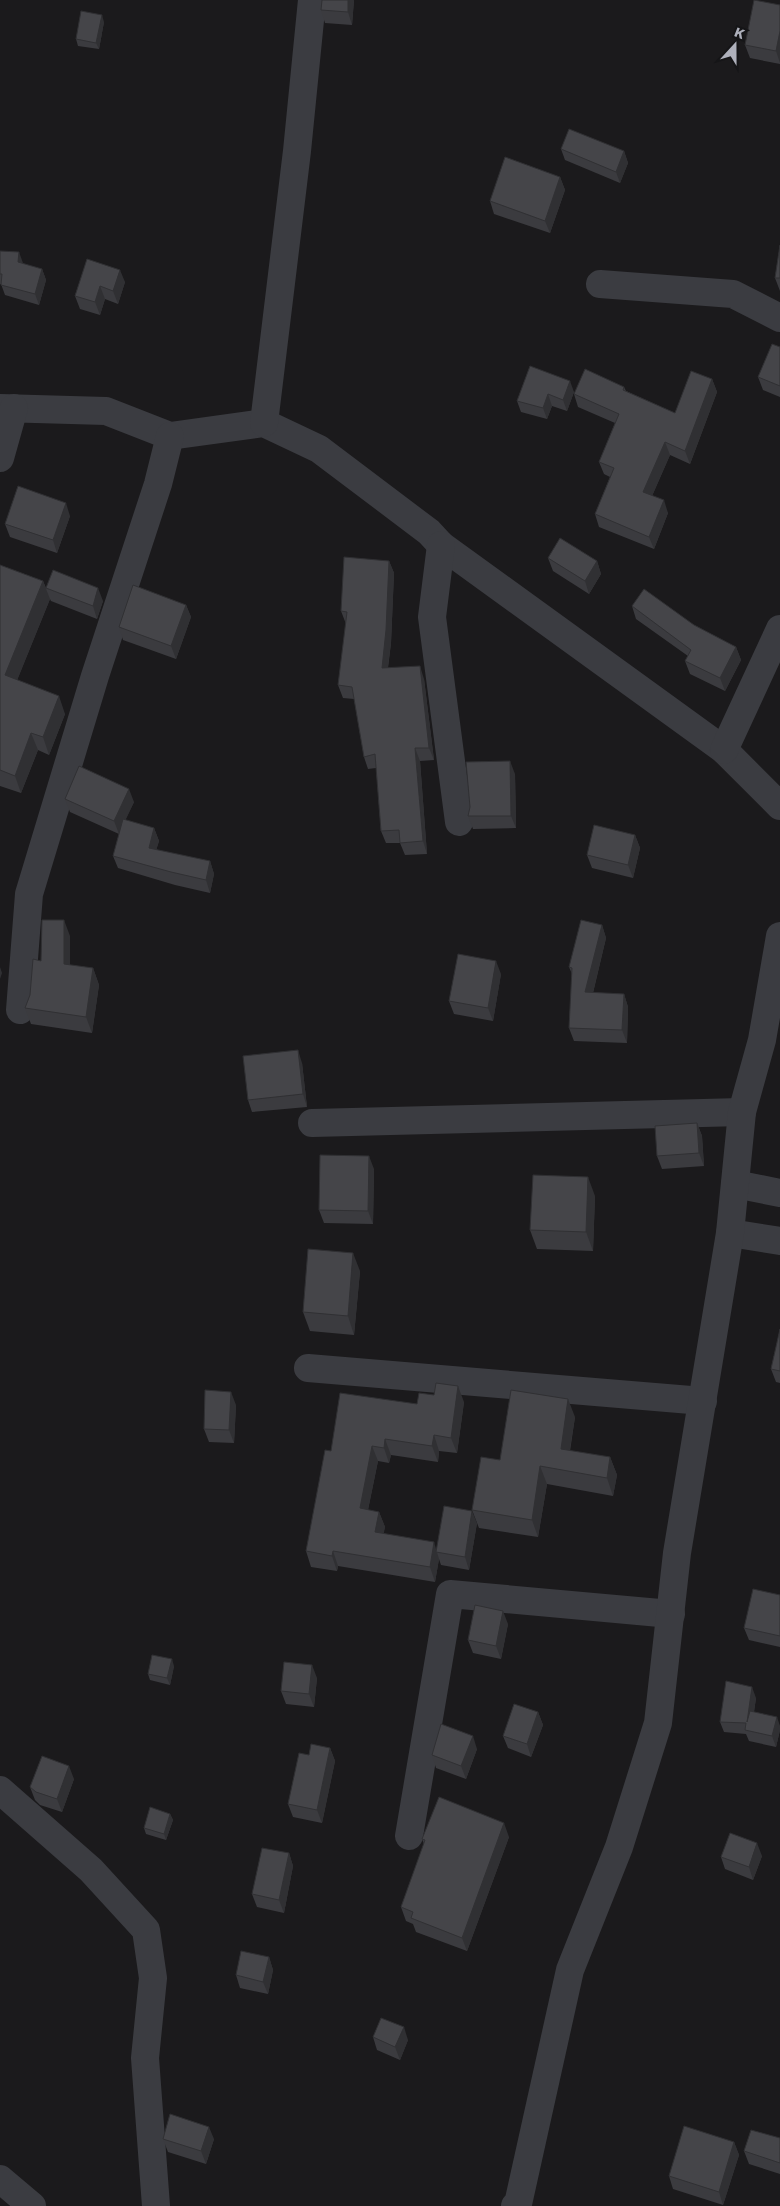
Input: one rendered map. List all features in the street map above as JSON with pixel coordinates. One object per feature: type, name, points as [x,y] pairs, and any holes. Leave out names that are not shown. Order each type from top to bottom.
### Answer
[{"type":"street","points":[[264,423],[297,151],[312,0]]},
{"type":"street","points":[[600,284],[732,294],[780,318]]},
{"type":"street","points":[[0,458],[7,408],[106,411],[170,436],[264,423],[319,450],[429,532],[441,545],[724,750],[780,806]]},
{"type":"street","points":[[20,1010],[29,894],[95,676],[158,484],[170,436]]},
{"type":"street","points":[[441,545],[432,618],[459,822]]},
{"type":"street","points":[[724,750],[780,629]]},
{"type":"street","points":[[515,2206],[518,2204],[570,1970],[620,1847],[658,1723],[677,1553],[730,1233],[742,1112],[762,1040],[780,936]]},
{"type":"street","points":[[312,1123],[742,1112]]},
{"type":"street","points":[[735,1184],[780,1193]]},
{"type":"street","points":[[730,1233],[780,1241]]},
{"type":"street","points":[[308,1368],[703,1401]]},
{"type":"street","points":[[409,1836],[450,1594],[671,1614]]},
{"type":"street","points":[[0,1790],[91,1870],[146,1930],[153,1978],[145,2058],[156,2206]]},
{"type":"street","points":[[0,2179],[32,2206]]},
{"type":"building","points":[[322,0],[348,0],[348,12],[321,10]]},
{"type":"building","points":[[754,0],[780,5],[780,31],[776,51],[745,45]]},
{"type":"building","points":[[81,11],[102,15],[96,43],[76,39]]},
{"type":"building","points":[[569,129],[624,151],[616,172],[561,149]]},
{"type":"building","points":[[505,157],[560,177],[545,221],[490,201]]},
{"type":"building","points":[[780,245],[780,278],[775,278]]},
{"type":"building","points":[[0,251],[19,252],[18,262],[42,269],[35,294],[1,285]]},
{"type":"building","points":[[87,259],[120,270],[113,291],[100,286],[95,302],[75,296]]},
{"type":"building","points":[[772,344],[780,347],[780,386],[758,377]]},
{"type":"building","points":[[530,366],[570,381],[563,400],[548,394],[543,408],[517,401]]},
{"type":"building","points":[[585,369],[624,387],[623,390],[675,413],[691,371],[712,379],[685,451],[665,442],[643,492],[664,500],[649,537],[595,514],[614,468],[599,462],[619,414],[574,394]]},
{"type":"building","points":[[18,486],[66,503],[53,540],[5,524]]},
{"type":"building","points":[[560,538],[597,561],[585,581],[548,558]]},
{"type":"building","points":[[344,557],[389,561],[386,630],[382,668],[420,666],[429,748],[415,748],[423,841],[400,843],[399,830],[381,831],[375,754],[364,757],[352,687],[338,685],[347,612],[341,611]]},
{"type":"building","points":[[0,565],[43,581],[5,675],[59,696],[43,737],[31,733],[15,776],[0,770]]},
{"type":"building","points":[[53,570],[98,588],[93,606],[46,588]]},
{"type":"building","points":[[133,585],[186,605],[171,646],[119,627]]},
{"type":"building","points":[[644,589],[694,625],[736,647],[720,678],[685,661],[691,650],[632,606]]},
{"type":"building","points":[[510,761],[511,816],[468,816],[470,807],[466,762]]},
{"type":"building","points":[[79,766],[129,789],[114,821],[65,799]]},
{"type":"building","points":[[123,819],[154,828],[149,848],[210,861],[206,880],[113,856]]},
{"type":"building","points":[[594,825],[635,835],[628,865],[587,855]]},
{"type":"building","points":[[42,920],[64,920],[64,964],[93,968],[86,1017],[25,1008],[30,995],[33,959],[41,961]]},
{"type":"building","points":[[581,920],[602,925],[585,992],[624,994],[622,1030],[569,1028],[572,968],[569,967]]},
{"type":"building","points":[[458,954],[496,961],[488,1008],[449,1001]]},
{"type":"building","points":[[298,1050],[303,1094],[248,1100],[243,1056]]},
{"type":"building","points":[[697,1123],[699,1153],[657,1156],[655,1126]]},
{"type":"building","points":[[320,1155],[369,1156],[368,1211],[319,1210]]},
{"type":"building","points":[[533,1175],[588,1177],[586,1232],[530,1230]]},
{"type":"building","points":[[308,1249],[353,1253],[348,1316],[303,1312]]},
{"type":"building","points":[[780,1329],[780,1371],[771,1369]]},
{"type":"building","points":[[436,1383],[458,1386],[451,1438],[434,1435],[432,1446],[385,1439],[384,1448],[372,1446],[360,1508],[379,1512],[375,1532],[434,1542],[430,1567],[333,1551],[332,1556],[306,1551],[325,1450],[331,1451],[340,1393],[417,1404],[419,1393],[434,1395]]},
{"type":"building","points":[[205,1390],[231,1392],[229,1430],[204,1429]]},
{"type":"building","points":[[511,1390],[568,1399],[561,1449],[610,1457],[607,1478],[540,1466],[532,1520],[472,1510],[481,1457],[500,1460]]},
{"type":"building","points":[[444,1506],[472,1511],[465,1557],[436,1552]]},
{"type":"building","points":[[753,1589],[780,1595],[780,1636],[744,1628]]},
{"type":"building","points":[[475,1605],[503,1611],[496,1646],[468,1640]]},
{"type":"building","points":[[152,1655],[172,1659],[167,1678],[148,1674]]},
{"type":"building","points":[[284,1662],[312,1665],[309,1694],[281,1691]]},
{"type":"building","points":[[726,1681],[752,1687],[747,1722],[750,1711],[777,1717],[772,1736],[745,1730],[746,1723],[720,1722]]},
{"type":"building","points":[[514,1704],[538,1712],[527,1744],[503,1736]]},
{"type":"building","points":[[441,1724],[473,1736],[461,1766],[432,1755]]},
{"type":"building","points":[[311,1744],[330,1748],[317,1810],[288,1804],[299,1753],[309,1755]]},
{"type":"building","points":[[42,1756],[69,1766],[57,1799],[36,1792],[30,1787]]},
{"type":"building","points":[[439,1797],[504,1823],[462,1938],[411,1918],[413,1912],[401,1907],[425,1840],[422,1839]]},
{"type":"building","points":[[150,1807],[170,1814],[164,1834],[144,1828]]},
{"type":"building","points":[[730,1833],[757,1843],[749,1867],[721,1857]]},
{"type":"building","points":[[262,1848],[289,1853],[279,1900],[252,1894]]},
{"type":"building","points":[[241,1951],[269,1957],[263,1982],[236,1975]]},
{"type":"building","points":[[381,2018],[404,2027],[395,2047],[373,2037]]},
{"type":"building","points":[[170,2114],[209,2127],[201,2151],[163,2139]]},
{"type":"building","points":[[684,2126],[734,2142],[719,2192],[669,2176]]},
{"type":"building","points":[[751,2130],[780,2138],[780,2163],[744,2151]]}]
